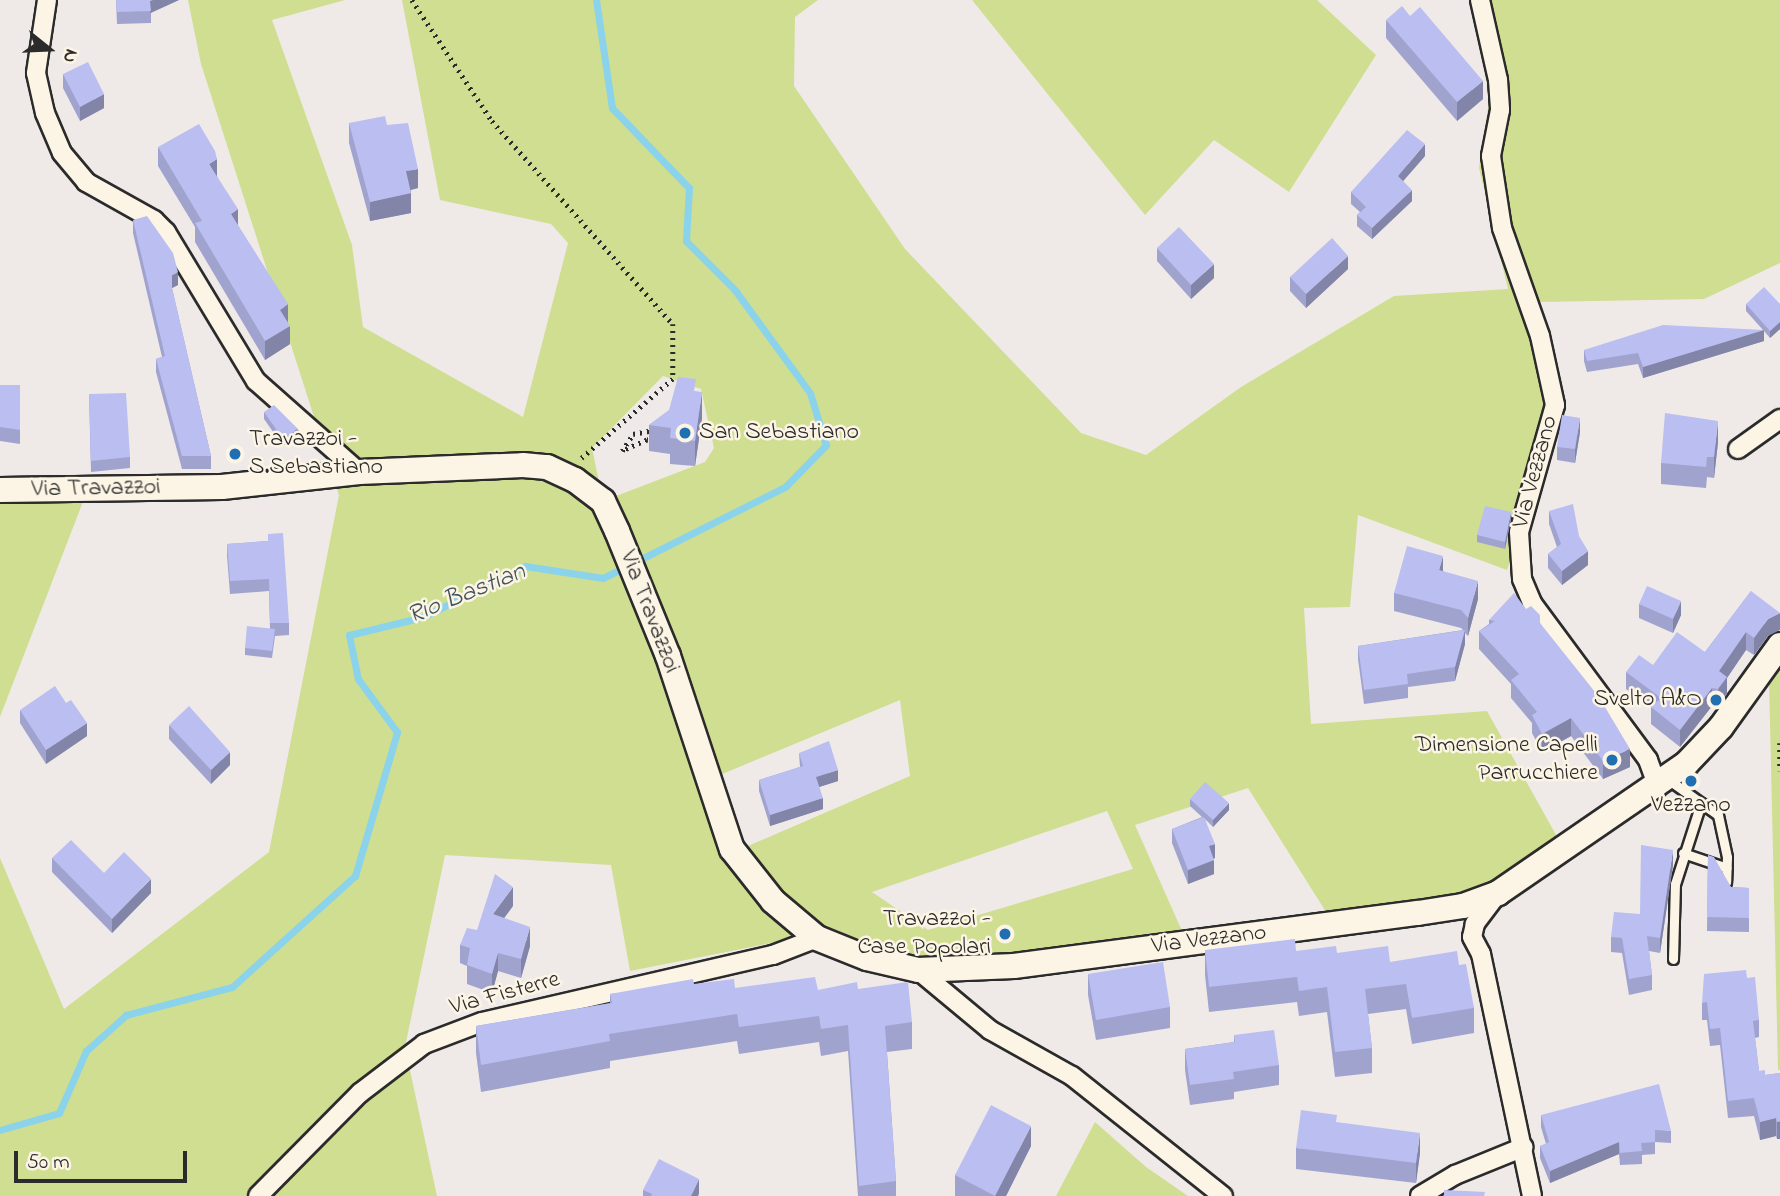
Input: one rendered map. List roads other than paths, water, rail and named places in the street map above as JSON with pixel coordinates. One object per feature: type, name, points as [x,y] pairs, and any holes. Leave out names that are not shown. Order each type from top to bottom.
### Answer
[{"type":"street","points":[[47,0],[36,73],[45,113],[62,153],[86,182],[154,220],[166,232],[256,381],[359,472]]},
{"type":"street","name":"Via Vezzano","points":[[1480,0],[1498,80],[1500,110],[1491,156],[1502,228],[1540,336],[1555,405],[1518,532],[1522,579],[1532,603],[1663,783]]},
{"type":"street","points":[[1738,449],[1780,419]]},
{"type":"street","name":"Via Travazzoi","points":[[0,490],[222,487],[359,472],[547,467],[587,486],[603,501],[668,656],[732,849],[774,901],[817,938]]},
{"type":"street","name":"Via Vezzano","points":[[817,938],[867,958],[918,970],[1014,966],[1463,906],[1498,893],[1663,783],[1721,727],[1780,645]]},
{"type":"street","name":"Via Vezzano","points":[[1498,893],[1475,924],[1472,937],[1482,954],[1532,1196]]},
{"type":"street","name":"Via Fisterre","points":[[258,1196],[360,1093],[424,1044],[482,1022],[773,955],[817,938]]},
{"type":"street","name":"Via Vezzano","points":[[918,970],[990,1030],[1072,1076],[1223,1196]]},
{"type":"street","points":[[1420,1196],[1455,1175],[1524,1147]]},
{"type":"lane","points":[[1663,783],[1718,814],[1727,868],[1726,882]]},
{"type":"lane","points":[[1673,959],[1675,884],[1701,803]]},
{"type":"lane","points":[[1684,853],[1727,868]]},
{"type":"waterway","name":"Rio Bastian","points":[[0,1130],[59,1113],[86,1051],[126,1015],[232,987],[355,876],[397,732],[358,679],[349,635],[423,617],[525,566],[603,578],[785,487],[826,445],[810,393],[735,290],[686,241],[689,188],[612,108],[596,0]]},
{"type":"place","name":"San Sebastiano","points":[[685,433]]},
{"type":"place","name":"Travazzoi - S.Sebastiano","points":[[235,454]]},
{"type":"place","name":"Svelto A&O","points":[[1716,700]]},
{"type":"place","name":"Dimensione Capelli Parrucchiere","points":[[1612,760]]},
{"type":"place","name":"Vezzano","points":[[1691,781]]},
{"type":"place","name":"Travazzoi - Case Popolari","points":[[1005,934]]}]
